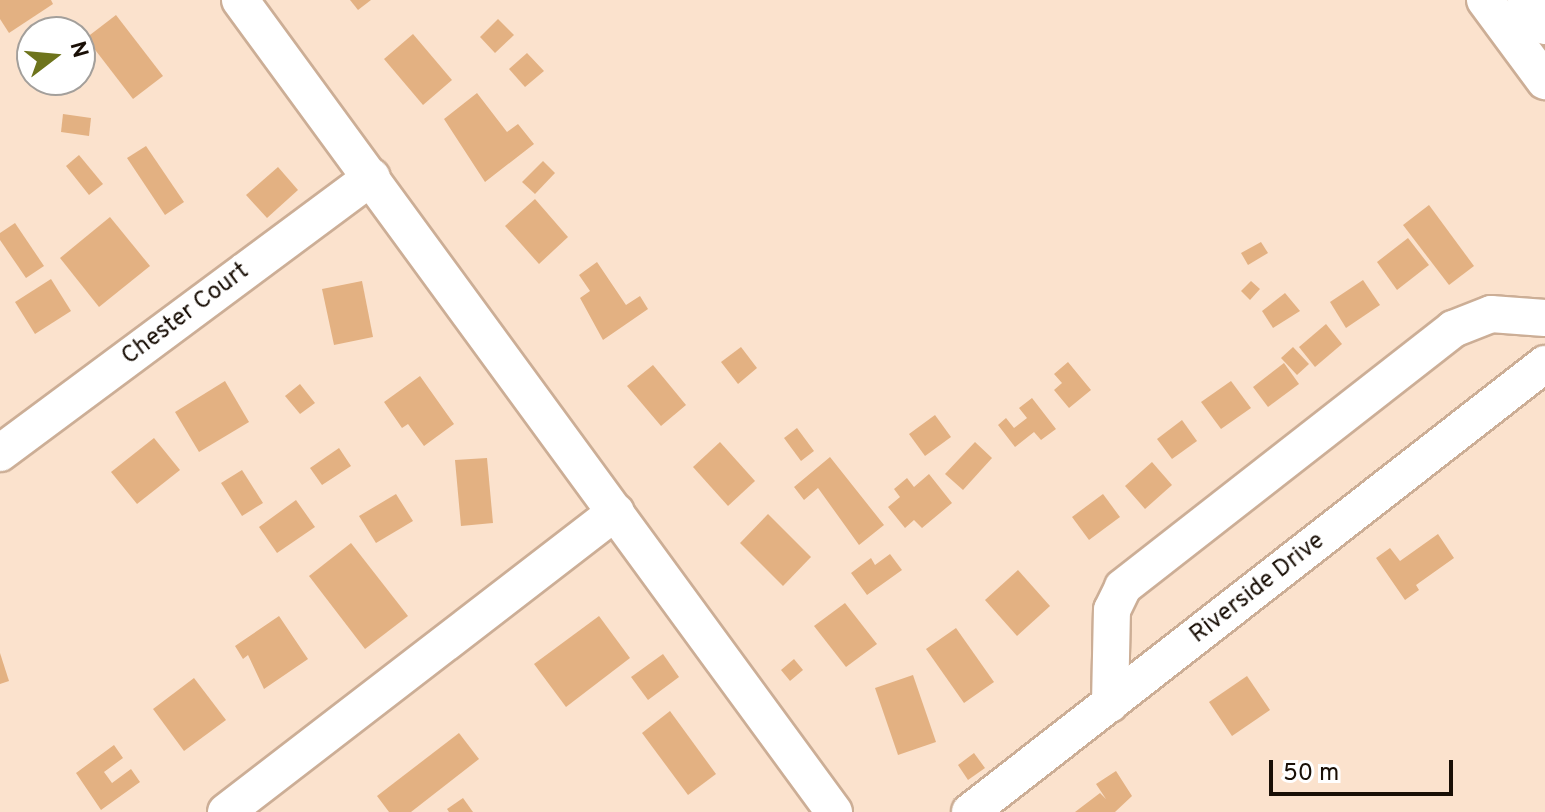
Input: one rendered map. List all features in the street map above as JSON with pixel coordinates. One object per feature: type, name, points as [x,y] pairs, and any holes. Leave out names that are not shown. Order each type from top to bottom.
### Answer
[{"type":"street","points":[[240,0],[834,812]]},
{"type":"street","points":[[1485,0],[1545,81]]},
{"type":"street","points":[[1526,0],[1545,26]]},
{"type":"street","name":"Chester Court","points":[[0,453],[372,177]]},
{"type":"street","points":[[1110,704],[1112,610],[1123,587],[1453,329],[1491,314],[1545,318]]},
{"type":"street","name":"Riverside Drive","points":[[970,812],[1545,364]]},
{"type":"street","points":[[226,812],[616,512]]},
{"type":"building","points":[[0,0],[51,0],[53,4],[35,16],[16,16],[16,28],[9,33],[0,19]]},
{"type":"building","points":[[350,0],[371,0],[358,10]]},
{"type":"building","points":[[116,15],[163,76],[133,99],[96,51],[96,30]]},
{"type":"building","points":[[498,19],[514,35],[495,53],[480,37]]},
{"type":"building","points":[[413,34],[452,80],[423,105],[384,59]]},
{"type":"building","points":[[527,53],[544,71],[525,87],[509,69]]},
{"type":"building","points":[[477,93],[507,132],[518,124],[534,144],[485,182],[444,119]]},
{"type":"building","points":[[63,114],[91,118],[89,136],[61,132]]},
{"type":"building","points":[[146,146],[184,202],[165,215],[127,158]]},
{"type":"building","points":[[79,155],[103,184],[89,195],[66,166]]},
{"type":"building","points":[[543,161],[555,173],[535,194],[522,182]]},
{"type":"building","points":[[278,167],[298,190],[267,218],[246,195]]},
{"type":"building","points":[[535,199],[568,237],[539,264],[505,226]]},
{"type":"building","points":[[1429,205],[1474,266],[1449,285],[1403,225]]},
{"type":"building","points":[[110,217],[150,266],[99,307],[60,258]]},
{"type":"building","points":[[15,223],[44,266],[26,278],[0,240],[0,233]]},
{"type":"building","points":[[1408,238],[1429,265],[1397,290],[1377,262]]},
{"type":"building","points":[[1261,242],[1268,253],[1248,265],[1241,253]]},
{"type":"building","points":[[597,262],[626,305],[640,296],[648,309],[603,340],[580,298],[590,291],[579,275]]},
{"type":"building","points":[[51,279],[71,311],[35,334],[15,302]]},
{"type":"building","points":[[1363,280],[1380,305],[1346,328],[1330,302]]},
{"type":"building","points":[[362,281],[373,337],[334,345],[322,289]]},
{"type":"building","points":[[1251,281],[1260,289],[1250,300],[1241,291]]},
{"type":"building","points":[[1285,293],[1300,311],[1273,328],[1262,311]]},
{"type":"building","points":[[1326,324],[1342,344],[1315,367],[1299,347]]},
{"type":"building","points":[[741,347],[757,368],[738,384],[721,362]]},
{"type":"building","points":[[1293,347],[1309,364],[1297,375],[1281,358]]},
{"type":"building","points":[[1068,362],[1091,390],[1069,408],[1054,390],[1062,383],[1054,374]]},
{"type":"building","points":[[1284,363],[1299,384],[1268,407],[1253,387]]},
{"type":"building","points":[[653,365],[686,405],[661,426],[627,386]]},
{"type":"building","points":[[420,376],[454,424],[424,446],[408,424],[402,428],[384,402]]},
{"type":"building","points":[[225,381],[249,422],[199,452],[175,412]]},
{"type":"building","points":[[1231,381],[1251,408],[1221,429],[1201,402]]},
{"type":"building","points":[[300,384],[315,403],[300,414],[285,396]]},
{"type":"building","points":[[1032,398],[1056,429],[1041,440],[1034,432],[1015,447],[998,425],[1006,418],[1014,428],[1027,418],[1019,408]]},
{"type":"building","points":[[935,415],[951,437],[925,456],[909,434]]},
{"type":"building","points":[[1182,420],[1197,441],[1172,459],[1157,439]]},
{"type":"building","points":[[797,428],[814,451],[801,461],[784,438]]},
{"type":"building","points":[[154,438],[180,470],[137,504],[111,472]]},
{"type":"building","points":[[720,442],[755,481],[728,506],[693,467]]},
{"type":"building","points":[[975,442],[992,458],[963,490],[945,474]]},
{"type":"building","points":[[339,448],[351,466],[322,485],[310,468]]},
{"type":"building","points":[[830,457],[884,525],[859,545],[818,488],[804,500],[794,487]]},
{"type":"building","points":[[487,458],[493,523],[461,526],[455,460]]},
{"type":"building","points":[[1152,462],[1172,485],[1145,509],[1125,486]]},
{"type":"building","points":[[242,470],[263,503],[242,516],[221,483]]},
{"type":"building","points":[[929,474],[952,503],[922,528],[914,520],[905,528],[888,507],[900,497],[894,489],[907,478],[914,487]]},
{"type":"building","points":[[396,494],[413,521],[376,543],[359,516]]},
{"type":"building","points":[[1103,494],[1120,517],[1089,540],[1072,517]]},
{"type":"building","points":[[296,500],[315,527],[277,553],[259,527]]},
{"type":"building","points":[[768,514],[811,557],[783,586],[740,543]]},
{"type":"building","points":[[1438,534],[1454,558],[1416,585],[1419,590],[1405,600],[1376,558],[1390,548],[1400,561]]},
{"type":"building","points":[[351,543],[408,616],[365,649],[309,576]]},
{"type":"building","points":[[890,554],[902,570],[867,595],[851,573],[871,558],[875,565]]},
{"type":"building","points":[[1018,570],[1050,606],[1017,636],[985,600]]},
{"type":"building","points":[[845,603],[877,644],[846,667],[814,626]]},
{"type":"building","points":[[279,616],[308,659],[264,689],[248,655],[243,659],[235,646]]},
{"type":"building","points":[[599,616],[630,658],[566,707],[534,664]]},
{"type":"building","points":[[956,628],[994,682],[964,703],[926,649]]},
{"type":"building","points":[[0,653],[9,681],[0,684]]},
{"type":"building","points":[[663,654],[679,677],[648,700],[631,677]]},
{"type":"building","points":[[794,659],[803,670],[790,681],[781,670]]},
{"type":"building","points":[[913,675],[936,742],[898,755],[875,688]]},
{"type":"building","points":[[1247,676],[1270,710],[1232,736],[1209,702]]},
{"type":"building","points":[[194,678],[226,720],[184,751],[153,709]]},
{"type":"building","points":[[670,711],[716,774],[688,795],[642,733]]},
{"type":"building","points":[[459,733],[479,759],[411,812],[389,812],[377,796]]},
{"type":"building","points":[[114,745],[123,758],[104,772],[112,783],[131,769],[140,782],[101,810],[76,773]]},
{"type":"building","points":[[974,753],[985,768],[968,780],[958,765]]},
{"type":"building","points":[[1116,771],[1132,796],[1115,812],[1075,812],[1100,793],[1106,799],[1096,784]]},
{"type":"building","points":[[463,798],[473,812],[449,812],[447,809]]}]
